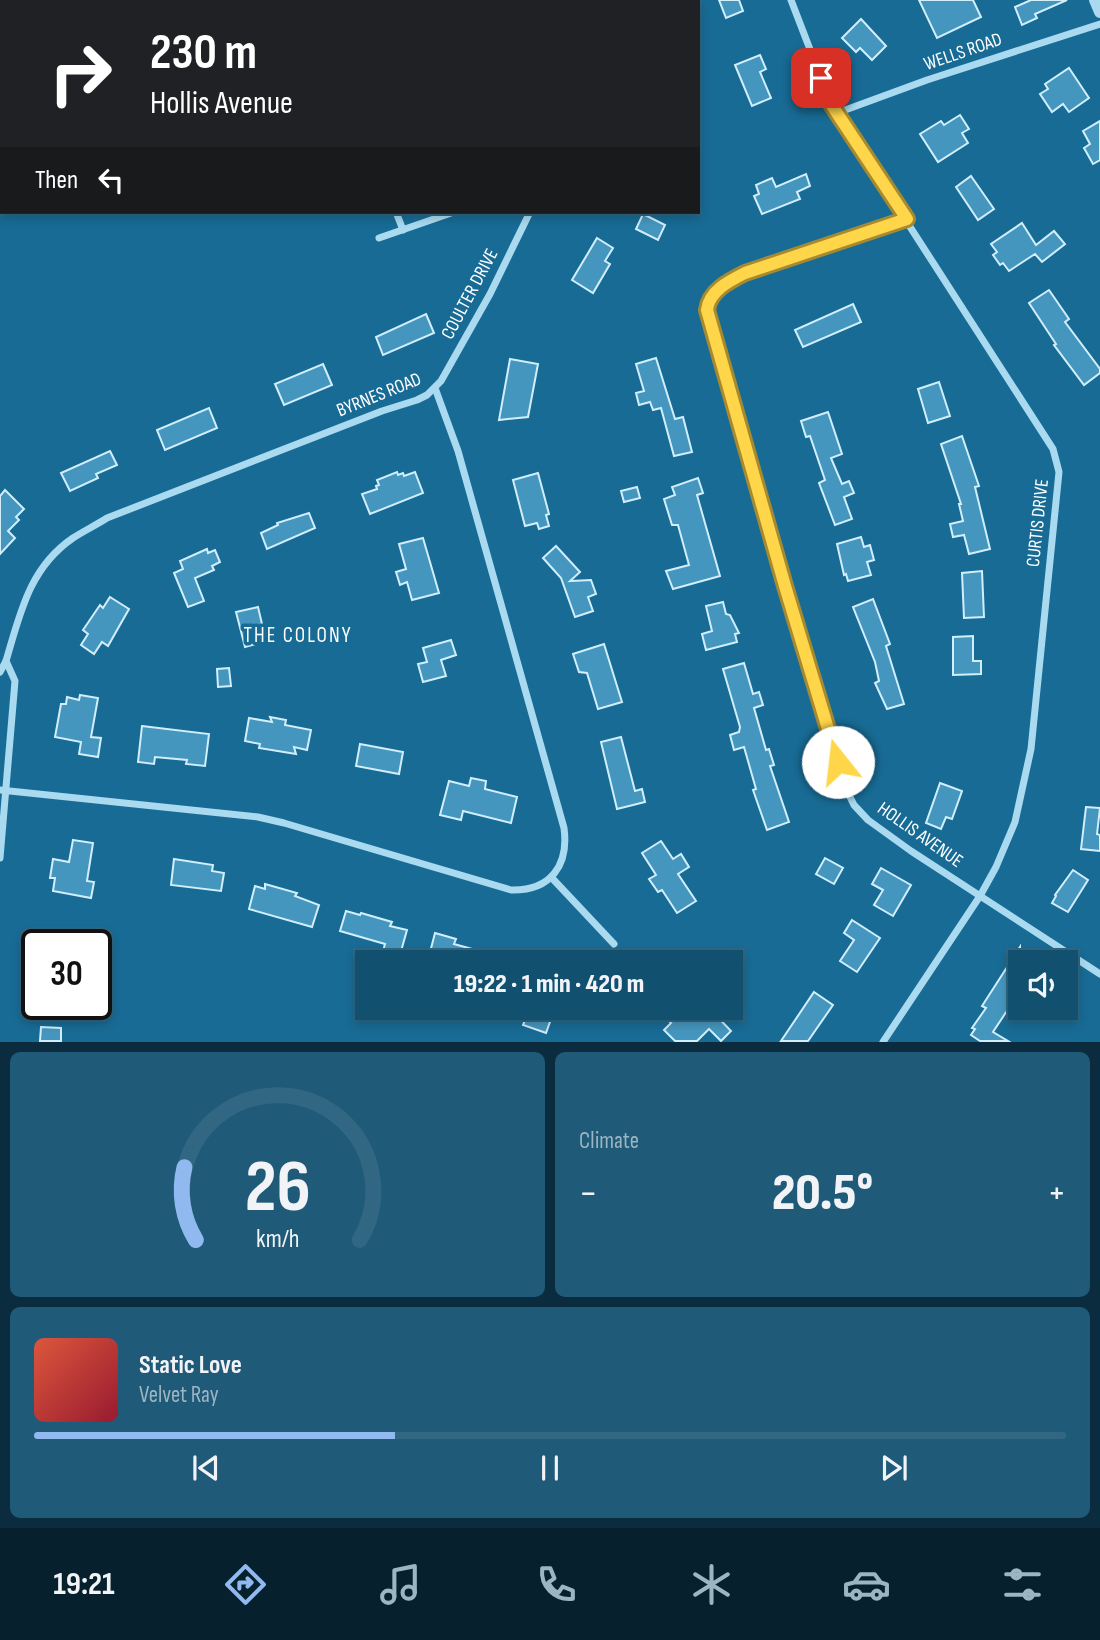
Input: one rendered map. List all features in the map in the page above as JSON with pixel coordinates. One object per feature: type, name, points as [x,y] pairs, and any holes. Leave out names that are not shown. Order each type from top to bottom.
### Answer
[{"type":"street","name":"CURTIS DRIVE","points":[[791,0],[831,104],[1053,449],[1059,472],[1031,749],[1015,822],[980,896],[883,1041]]},
{"type":"street","points":[[1096,0],[1100,12]]},
{"type":"street","name":"WELLS ROAD","points":[[837,113],[962,68],[1100,24]]},
{"type":"street","points":[[397,214],[403,230]]},
{"type":"street","points":[[379,238],[448,214]]},
{"type":"street","name":"COULTER DRIVE","points":[[435,388],[490,294],[529,214]]},
{"type":"street","name":"HOLLIS AVENUE","points":[[907,219],[745,273],[724,285],[712,296],[707,310],[785,586],[854,806],[869,820],[980,896],[1100,974]]},
{"type":"street","name":"BYRNES ROAD","points":[[0,671],[6,662],[28,590],[47,562],[73,538],[107,519],[382,411],[417,400],[435,388],[458,451],[564,828],[565,854],[551,877]]},
{"type":"street","points":[[0,858],[3,790],[15,681],[6,662]]},
{"type":"street","points":[[3,790],[284,822],[511,890],[533,888],[551,877],[614,944]]},
{"type":"building","points":[[719,0],[739,0],[743,11],[726,18]]},
{"type":"building","points":[[919,0],[973,0],[981,17],[937,38]]},
{"type":"building","points":[[1031,0],[1067,0],[1035,14],[1037,18],[1022,25],[1015,7]]},
{"type":"building","points":[[861,19],[886,46],[872,60],[860,48],[856,52],[842,38]]},
{"type":"building","points":[[760,55],[766,69],[760,72],[771,98],[752,106],[735,65]]},
{"type":"building","points":[[1069,68],[1089,98],[1069,112],[1063,104],[1052,112],[1040,94],[1048,89],[1045,84]]},
{"type":"building","points":[[960,115],[969,129],[962,133],[968,143],[938,162],[920,134],[941,121],[944,125]]},
{"type":"building","points":[[1100,121],[1100,160],[1093,164],[1084,148],[1090,144],[1083,131]]},
{"type":"building","points":[[806,174],[810,186],[797,192],[800,199],[762,214],[754,196],[759,194],[756,185],[772,178],[776,187]]},
{"type":"building","points":[[971,176],[994,209],[978,220],[956,187]]},
{"type":"building","points":[[643,214],[665,225],[658,240],[636,229]]},
{"type":"building","points":[[1022,223],[1036,245],[1054,231],[1065,244],[1042,262],[1035,254],[1009,271],[1003,263],[1000,265],[993,255],[997,252],[991,244]]},
{"type":"building","points":[[597,238],[613,248],[605,261],[610,264],[593,293],[572,280]]},
{"type":"building","points":[[1049,290],[1069,319],[1065,322],[1100,369],[1100,373],[1084,385],[1054,345],[1056,344],[1029,303]]},
{"type":"building","points":[[853,304],[861,322],[803,347],[795,330]]},
{"type":"building","points":[[426,314],[434,333],[383,355],[376,337]]},
{"type":"building","points":[[656,358],[675,419],[683,417],[692,452],[674,456],[661,408],[653,410],[650,402],[639,405],[636,393],[644,391],[636,364]]},
{"type":"building","points":[[510,359],[538,364],[528,417],[499,420]]},
{"type":"building","points":[[323,364],[332,385],[284,405],[275,384]]},
{"type":"building","points":[[939,382],[950,416],[928,423],[918,389]]},
{"type":"building","points":[[209,408],[217,428],[165,450],[157,430]]},
{"type":"building","points":[[828,412],[842,454],[831,458],[842,484],[849,481],[854,493],[844,497],[852,519],[835,525],[819,483],[825,480],[810,436],[806,437],[801,421]]},
{"type":"building","points":[[962,436],[979,486],[975,487],[990,549],[969,554],[964,535],[953,537],[950,524],[963,521],[961,504],[941,444]]},
{"type":"building","points":[[110,451],[117,465],[96,474],[98,478],[70,491],[61,473]]},
{"type":"building","points":[[397,472],[398,475],[403,473],[404,476],[415,472],[423,493],[370,514],[362,494],[377,489],[377,480]]},
{"type":"building","points":[[538,473],[549,514],[546,515],[549,526],[539,529],[537,523],[525,526],[513,480]]},
{"type":"building","points":[[698,478],[703,493],[697,495],[720,576],[673,589],[666,571],[689,565],[678,525],[672,525],[664,499],[675,495],[672,487]]},
{"type":"building","points":[[637,487],[640,498],[624,502],[621,491]]},
{"type":"building","points":[[5,490],[24,509],[16,517],[19,520],[8,531],[15,538],[0,554],[0,496]]},
{"type":"building","points":[[309,513],[315,528],[267,549],[261,533],[278,525],[277,523]]},
{"type":"building","points":[[861,537],[864,547],[870,545],[874,560],[867,562],[871,575],[848,581],[846,574],[844,575],[837,544]]},
{"type":"building","points":[[423,538],[439,593],[412,600],[407,582],[400,585],[396,572],[406,569],[399,544]]},
{"type":"building","points":[[556,546],[580,572],[570,581],[591,580],[596,594],[588,597],[593,611],[575,617],[561,578],[543,558]]},
{"type":"building","points":[[207,549],[208,553],[215,550],[220,562],[212,566],[214,570],[195,578],[204,601],[188,607],[174,573],[183,569],[180,561]]},
{"type":"building","points":[[982,571],[984,617],[964,618],[962,573]]},
{"type":"building","points":[[110,597],[129,609],[108,646],[102,642],[94,654],[81,645],[88,634],[83,630],[100,605],[103,608]]},
{"type":"building","points":[[873,599],[890,644],[886,646],[904,704],[887,709],[875,683],[879,681],[875,662],[853,607]]},
{"type":"building","points":[[723,602],[726,614],[730,615],[739,633],[735,634],[737,642],[706,650],[702,634],[712,631],[706,606]]},
{"type":"building","points":[[258,607],[266,641],[245,647],[236,612]]},
{"type":"building","points":[[973,636],[973,661],[981,661],[981,674],[953,675],[953,637]]},
{"type":"building","points":[[451,640],[456,655],[441,660],[446,676],[423,682],[418,664],[427,662],[423,648]]},
{"type":"building","points":[[604,644],[622,702],[598,709],[587,673],[579,672],[573,654]]},
{"type":"building","points":[[744,663],[753,694],[759,692],[763,705],[754,708],[766,750],[769,749],[774,765],[770,766],[789,822],[767,830],[753,790],[756,789],[744,747],[734,750],[730,735],[739,732],[740,727],[723,669]]},
{"type":"building","points":[[229,668],[231,686],[218,687],[217,669]]},
{"type":"building","points":[[80,695],[98,698],[91,737],[101,738],[98,757],[79,754],[81,742],[55,737],[61,704],[66,704],[67,697],[79,700]]},
{"type":"building","points":[[270,717],[286,720],[285,725],[311,730],[307,750],[294,747],[296,754],[259,748],[260,744],[245,741],[249,718],[272,722]]},
{"type":"building","points":[[142,726],[209,734],[205,766],[186,764],[187,760],[155,757],[154,764],[138,762]]},
{"type":"building","points":[[621,737],[635,791],[642,789],[645,802],[617,809],[601,742]]},
{"type":"building","points":[[360,744],[403,752],[399,774],[356,766]]},
{"type":"building","points":[[471,778],[486,781],[485,789],[517,797],[511,823],[463,811],[461,820],[440,815],[449,781],[469,786]]},
{"type":"building","points":[[940,783],[962,791],[952,819],[946,817],[941,829],[926,823]]},
{"type":"building","points":[[1086,807],[1100,808],[1097,834],[1100,835],[1100,851],[1081,849]]},
{"type":"building","points":[[73,840],[93,843],[87,881],[94,882],[91,898],[53,891],[55,878],[50,878],[53,859],[69,862]]},
{"type":"building","points":[[661,841],[673,859],[681,854],[689,867],[678,874],[696,901],[677,913],[662,890],[658,892],[649,879],[656,875],[642,853]]},
{"type":"building","points":[[825,858],[843,868],[834,884],[816,874]]},
{"type":"building","points":[[174,859],[213,865],[212,871],[224,873],[221,891],[171,885]]},
{"type":"building","points":[[881,868],[911,885],[893,916],[874,905],[883,890],[872,884]]},
{"type":"building","points":[[1073,870],[1088,880],[1068,912],[1052,903]]},
{"type":"building","points":[[265,884],[297,893],[295,896],[319,905],[312,927],[249,909],[255,886],[265,889]]},
{"type":"building","points":[[346,911],[392,922],[390,926],[407,930],[401,950],[383,950],[385,944],[340,931]]},
{"type":"building","points":[[852,920],[880,938],[857,972],[840,961],[854,940],[844,933]]},
{"type":"building","points":[[435,933],[456,939],[454,944],[476,950],[431,950]]},
{"type":"building","points":[[1008,966],[1008,1009],[993,1032],[1008,1041],[980,1041],[971,1035],[975,1029],[972,1028],[986,1008],[982,1006]]},
{"type":"building","points":[[814,992],[833,1005],[808,1041],[781,1041]]},
{"type":"building","points":[[525,1020],[551,1020],[546,1033],[523,1025]]},
{"type":"building","points":[[668,1020],[720,1020],[731,1031],[721,1041],[709,1029],[697,1041],[675,1041],[664,1030],[671,1023]]},
{"type":"building","points":[[41,1027],[61,1028],[61,1041],[40,1041]]},
{"type":"district","name":"THE COLONY","points":[[298,635]]},
{"type":"route","points":[[821,78],[831,104],[907,219],[734,278],[712,296],[707,310],[838,762]]}]
